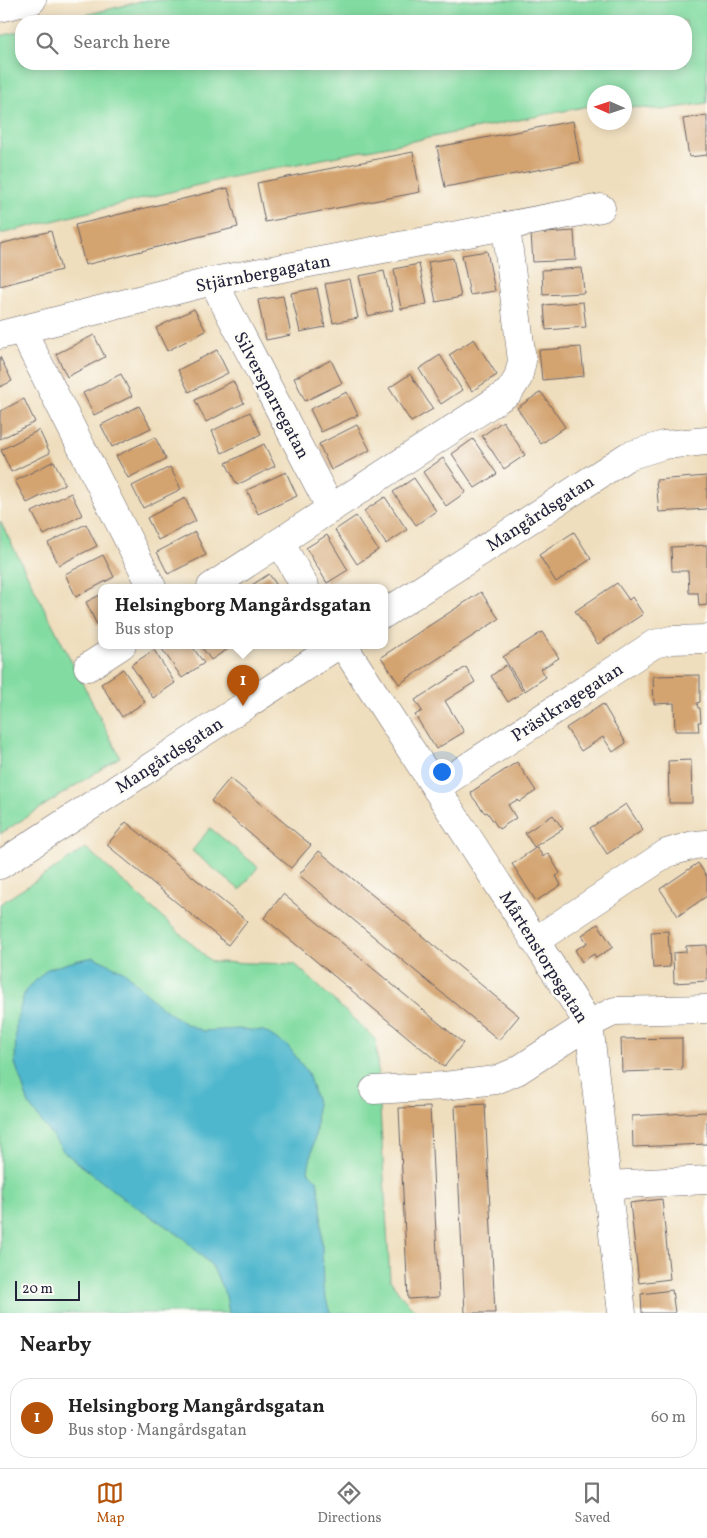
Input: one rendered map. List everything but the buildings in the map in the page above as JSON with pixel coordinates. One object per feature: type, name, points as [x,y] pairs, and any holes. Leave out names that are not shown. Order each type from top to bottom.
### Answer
[{"type":"street","points":[[0,8],[32,0]]},
{"type":"street","name":"Stjärnbergagatan","points":[[150,584],[11,332],[213,282],[601,208]]},
{"type":"street","points":[[215,584],[509,392],[518,378],[522,361],[506,226]]},
{"type":"street","name":"Silversparregatan","points":[[213,282],[331,509]]},
{"type":"street","name":"Mangårdsgatan","points":[[388,611],[628,456],[664,444],[707,441]]},
{"type":"street","points":[[280,542],[302,584]]},
{"type":"street","name":"Prästkragegatan","points":[[436,788],[654,644],[671,640],[707,639]]},
{"type":"street","points":[[88,667],[116,649]]},
{"type":"street","name":"Mangårdsgatan","points":[[0,865],[332,649]]},
{"type":"street","name":"Mårtenstorpsgatan","points":[[341,649],[436,788],[589,1024],[622,1313]]},
{"type":"street","points":[[535,941],[667,853],[694,845],[707,844]]},
{"type":"street","points":[[374,1090],[444,1086],[496,1080],[516,1071],[589,1024],[615,1011],[707,1009]]},
{"type":"street","points":[[607,1185],[707,1180]]},
{"type":"green space","points":[[146,0],[707,0],[707,103],[662,110],[632,107],[632,85],[587,85],[587,106],[227,178],[0,234],[0,36],[15,32],[15,70],[692,70],[692,15],[85,15]]},
{"type":"green space","points":[[0,521],[120,757],[0,834]]},
{"type":"green space","points":[[210,828],[258,867],[240,890],[192,851]]},
{"type":"green space","points":[[86,848],[212,962],[295,964],[376,1040],[390,1280],[403,1298],[418,1313],[0,1313],[0,904]]},
{"type":"water","points":[[94,957],[125,972],[156,1003],[184,1023],[203,1031],[238,1029],[264,1031],[288,1046],[308,1073],[317,1103],[316,1131],[308,1171],[317,1180],[321,1202],[323,1288],[330,1313],[229,1313],[226,1296],[212,1266],[182,1237],[119,1195],[64,1152],[29,1105],[15,1063],[16,1022],[25,991],[47,969]]},
{"type":"place","name":"Helsingborg Mangårdsgatan","points":[[243,706]]}]
